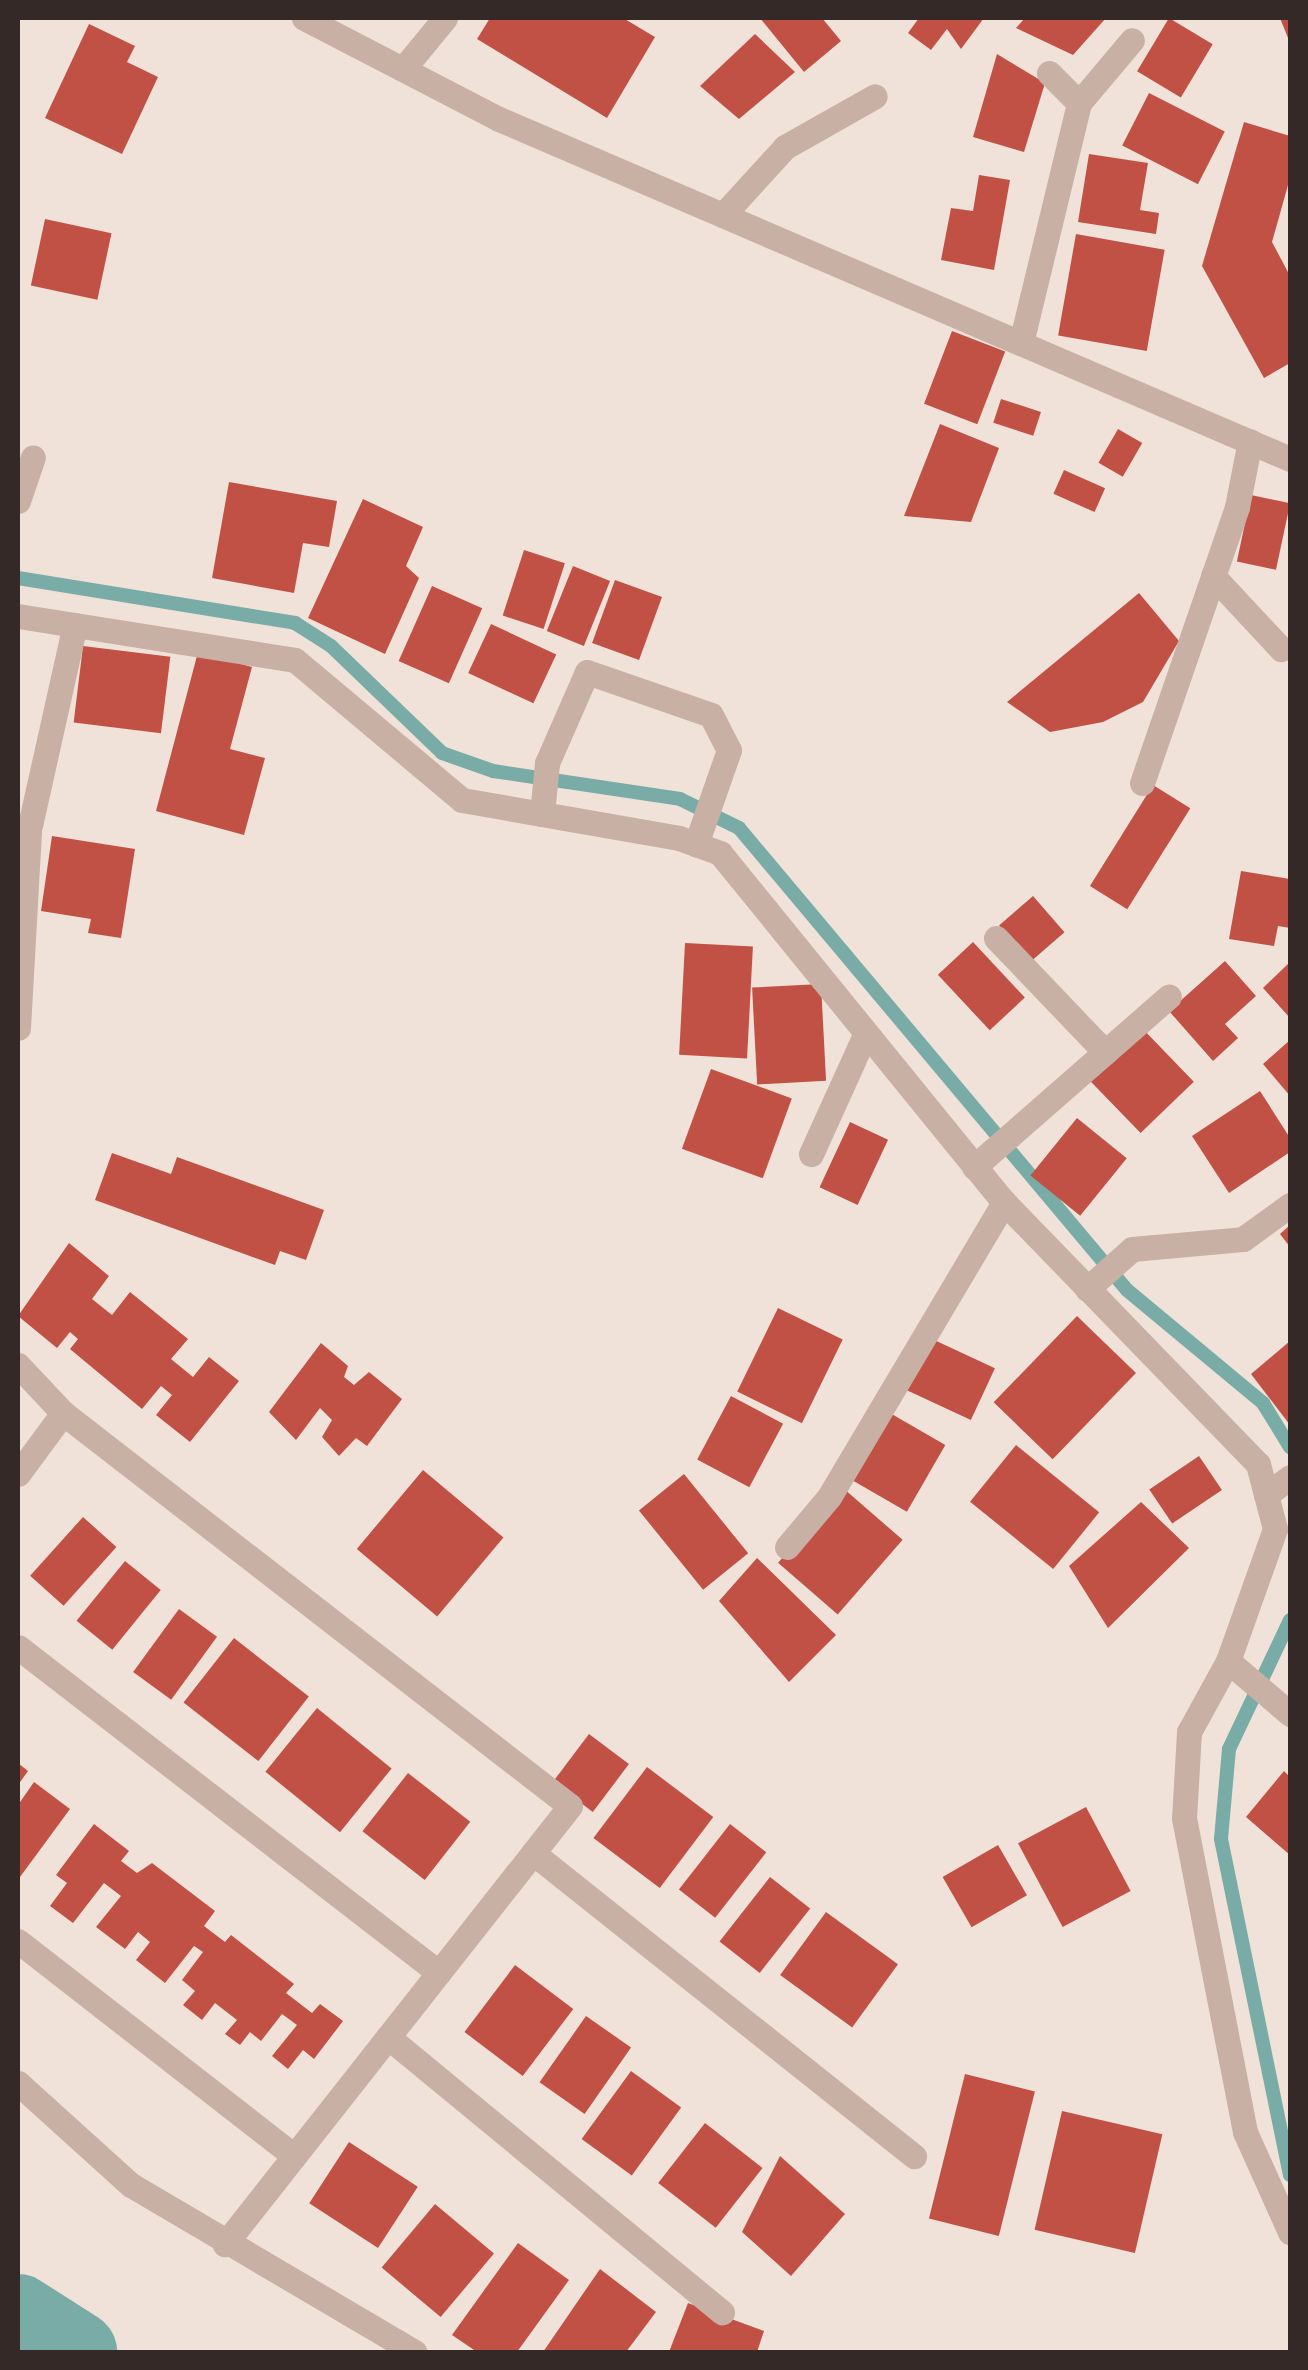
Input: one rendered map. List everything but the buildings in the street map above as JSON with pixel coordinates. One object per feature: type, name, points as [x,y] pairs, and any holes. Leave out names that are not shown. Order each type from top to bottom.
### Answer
[{"type":"street","points":[[304,18],[499,119],[1290,459]]},
{"type":"street","points":[[403,69],[445,18]]},
{"type":"street","points":[[1022,343],[1079,103],[1132,40]]},
{"type":"street","points":[[1049,72],[1079,103]]},
{"type":"street","points":[[723,215],[785,147],[875,96]]},
{"type":"street","points":[[1142,783],[1213,576],[1250,441]]},
{"type":"street","points":[[18,501],[33,457]]},
{"type":"street","points":[[1213,576],[1281,648]]},
{"type":"street","points":[[18,616],[294,660],[462,800],[542,810],[697,842],[720,852],[864,1038],[1004,1202],[1278,1486],[1275,1529],[1238,1669],[1189,1732],[1184,1818],[1245,2132],[1290,2232]]},
{"type":"street","points":[[18,1028],[29,830],[75,625]]},
{"type":"street","points":[[542,810],[547,763],[586,672],[712,715],[729,750],[697,842]]},
{"type":"street","points":[[996,938],[1105,1052]]},
{"type":"street","points":[[976,1165],[1168,996]]},
{"type":"street","points":[[811,1154],[864,1038]]},
{"type":"street","points":[[787,1546],[828,1497],[1004,1202]]},
{"type":"street","points":[[1088,1288],[1132,1249],[1243,1239],[1290,1205]]},
{"type":"street","points":[[18,1365],[63,1414],[570,1806],[225,2244]]},
{"type":"street","points":[[18,1474],[63,1414]]},
{"type":"street","points":[[18,1647],[438,1973]]},
{"type":"street","points":[[1238,1669],[1282,1706]]},
{"type":"street","points":[[533,1854],[914,2156]]},
{"type":"street","points":[[18,1941],[294,2156]]},
{"type":"street","points":[[388,2038],[722,2312]]},
{"type":"street","points":[[18,2083],[131,2185],[225,2244],[415,2352]]},
{"type":"waterway","points":[[18,578],[295,623],[331,646],[442,753],[493,771],[680,799],[739,828],[1127,1290],[1263,1403],[1290,1447]]},
{"type":"waterway","points":[[1290,1620],[1229,1749],[1221,1839],[1290,2175]]},
{"type":"waterway","points":[[18,2315],[76,2352]]}]
